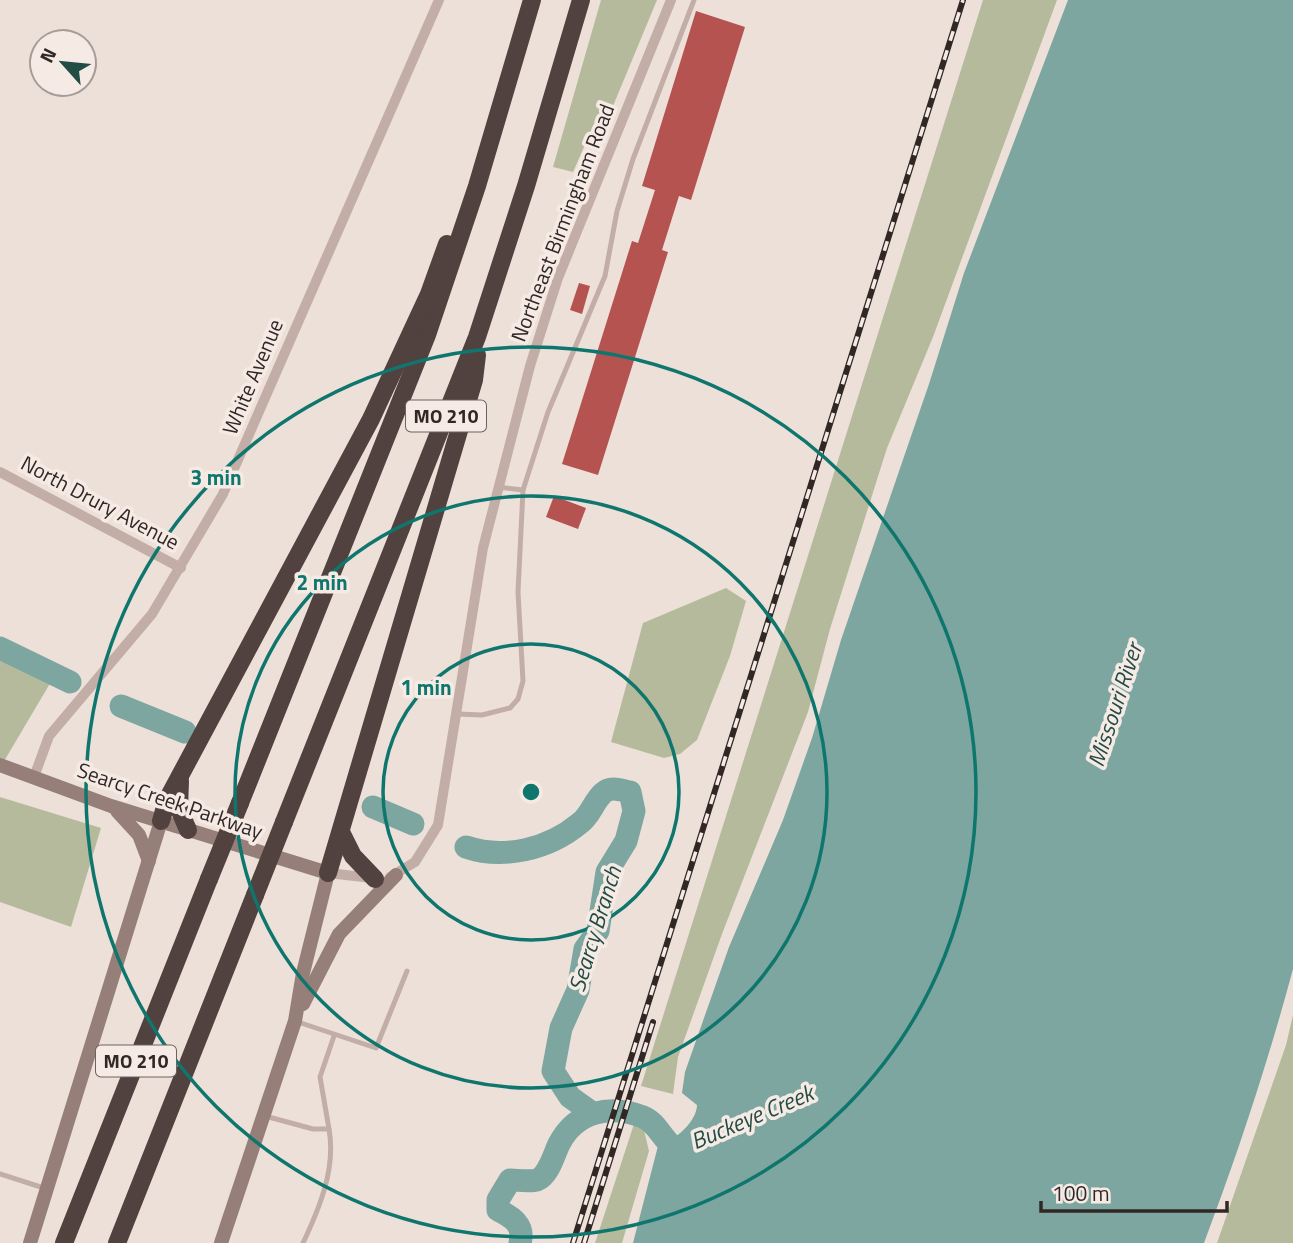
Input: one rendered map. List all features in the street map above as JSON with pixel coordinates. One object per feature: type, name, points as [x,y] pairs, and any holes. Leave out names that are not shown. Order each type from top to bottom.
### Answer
[{"type":"highway","name":"MO 210","points":[[64,1243],[411,379],[450,272],[532,0]]},
{"type":"highway","name":"MO 210","points":[[117,1243],[477,337],[526,186],[581,0]]},
{"type":"highway","points":[[161,821],[167,800],[180,781],[371,419],[429,294],[457,218],[483,164]]},
{"type":"highway","points":[[328,873],[474,380],[477,337]]},
{"type":"highway","points":[[180,781],[179,809],[188,831]]},
{"type":"highway","points":[[341,832],[353,856],[375,879]]},
{"type":"main road","name":"Searcy Creek Parkway","points":[[0,765],[111,806],[328,873]]},
{"type":"main road","points":[[111,806],[131,823],[149,861]]},
{"type":"main road","points":[[30,1243],[161,821]]},
{"type":"main road","points":[[295,1021],[303,973],[328,873]]},
{"type":"main road","points":[[221,1243],[295,1021],[338,934],[396,875]]},
{"type":"street","name":"White Avenue","points":[[34,777],[49,736],[152,614],[223,494],[439,0]]},
{"type":"street","name":"Northeast Birmingham Road","points":[[396,875],[415,862],[438,825],[458,715],[483,548],[497,487],[558,278],[671,0]]},
{"type":"street","name":"North Drury Avenue","points":[[0,472],[181,568]]},
{"type":"street","points":[[328,873],[375,879],[396,875]]},
{"type":"lane","points":[[458,715],[482,715],[510,708],[522,690],[518,593],[523,490],[548,412],[605,276],[617,211],[633,159],[694,0]]},
{"type":"lane","points":[[497,487],[523,490]]},
{"type":"lane","points":[[295,1021],[376,1048],[407,971]]},
{"type":"lane","points":[[303,1243],[319,1208],[333,1150],[320,1077],[334,1036]]},
{"type":"lane","points":[[262,1115],[313,1129],[329,1129]]},
{"type":"lane","points":[[0,1174],[47,1189]]},
{"type":"green space","points":[[601,0],[657,0],[613,106],[596,120],[573,172],[553,167]]},
{"type":"green space","points":[[983,0],[1057,0],[933,337],[887,448],[830,629],[808,712],[722,934],[678,1057],[673,1094],[641,1086]]},
{"type":"green space","points":[[726,588],[746,601],[730,656],[697,740],[680,754],[664,758],[611,742],[643,623]]},
{"type":"green space","points":[[0,648],[55,675],[0,768]]},
{"type":"green space","points":[[0,797],[101,828],[71,927],[0,902]]},
{"type":"green space","points":[[1293,1015],[1293,1243],[1217,1243],[1286,1045]]},
{"type":"green space","points":[[634,1124],[643,1126],[649,1151],[622,1243],[595,1243]]},
{"type":"water","name":"Missouri River","points":[[1068,0],[1293,0],[1293,969],[1263,1073],[1229,1175],[1204,1243],[633,1243],[659,1142],[666,1136],[673,1138],[677,1135],[695,1114],[697,1105],[682,1093],[685,1072],[729,947],[783,820],[964,273]]},
{"type":"building","points":[[696,11],[745,27],[691,200],[679,196],[662,250],[668,252],[598,475],[562,464],[632,241],[638,243],[655,190],[642,186]]},
{"type":"building","points":[[579,283],[590,286],[582,314],[570,310]]},
{"type":"building","points":[[554,496],[586,508],[578,529],[546,517]]},
{"type":"waterway","name":"Searcy Branch","points":[[0,648],[70,682]]},
{"type":"waterway","name":"Searcy Branch","points":[[121,706],[185,732]]},
{"type":"waterway","name":"Searcy Branch","points":[[466,847],[495,852],[526,850],[568,832],[587,816],[606,791],[616,789],[630,792],[634,811],[626,841],[607,872],[598,931],[585,949],[578,990],[561,1028],[553,1071],[570,1097],[591,1112]]},
{"type":"waterway","name":"Searcy Branch","points":[[373,807],[413,824]]},
{"type":"waterway","name":"Buckeye Creek","points":[[520,1243],[519,1226],[498,1210],[498,1200],[510,1180],[534,1181],[541,1177],[548,1169],[566,1133],[584,1118],[606,1111],[631,1113],[652,1123],[673,1147],[687,1146]]},
{"type":"railway","points":[[573,1243],[963,0]]},
{"type":"railway","points":[[584,1243],[653,1022]]}]
